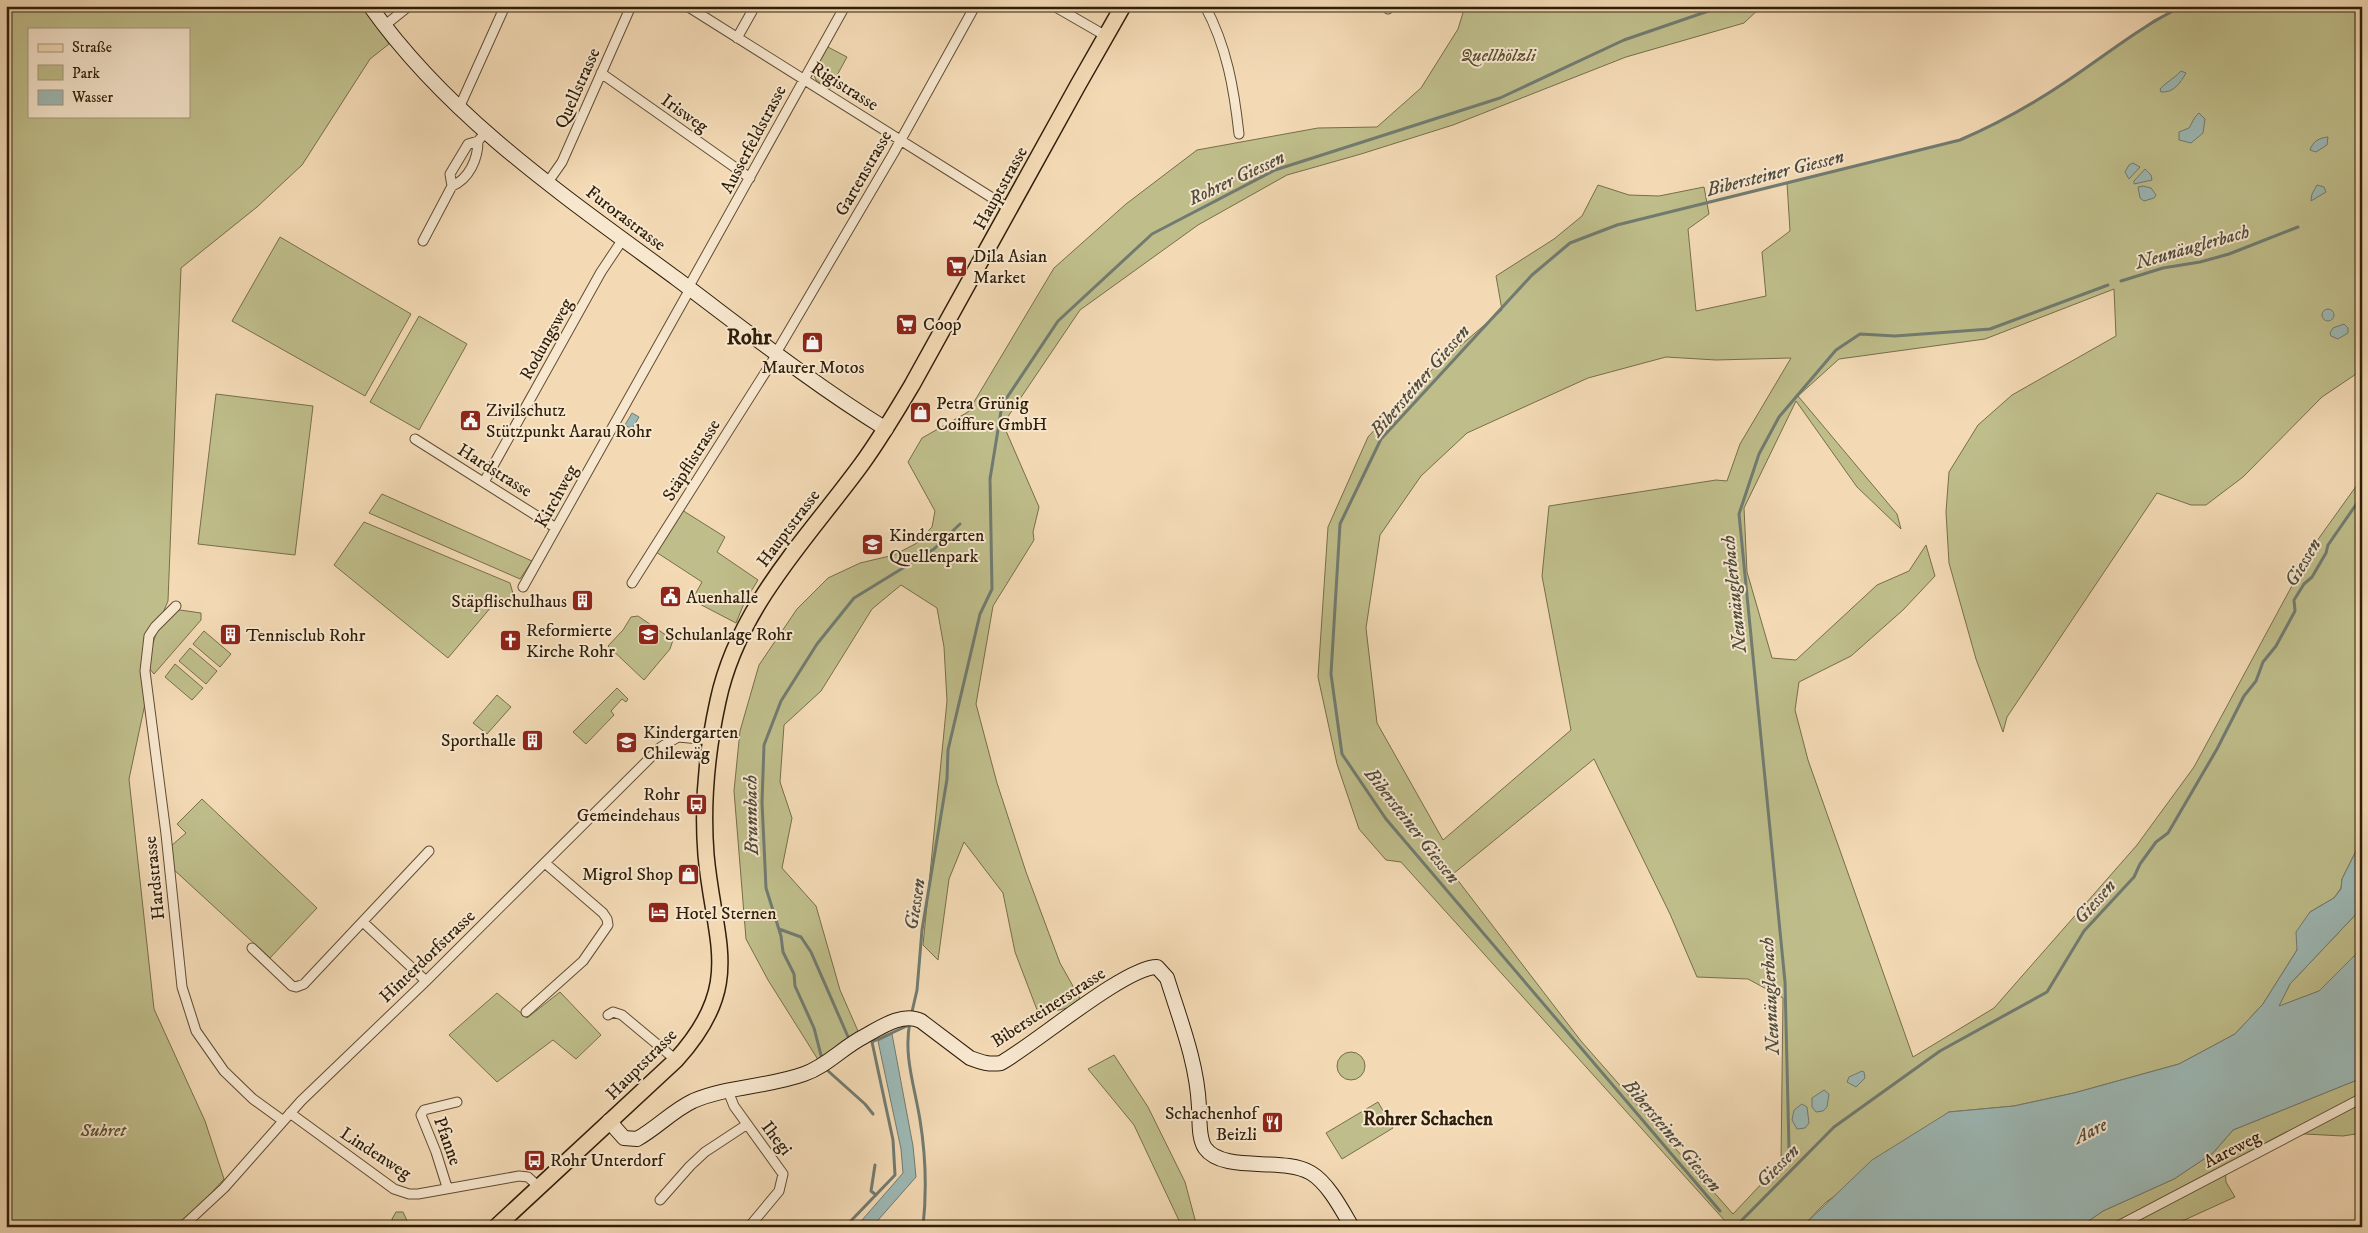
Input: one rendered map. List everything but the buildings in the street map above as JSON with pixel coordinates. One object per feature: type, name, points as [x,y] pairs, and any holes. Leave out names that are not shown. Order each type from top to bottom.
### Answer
[{"type":"main road","name":"Hauptstrasse","points":[[496,1227],[676,1060],[692,1042],[708,1016],[719,977],[720,940],[706,854],[706,793],[711,740],[718,701],[739,636],[757,604],[886,429],[1123,6]]},
{"type":"street","name":"Furorastrasse","points":[[370,6],[423,73],[458,108],[482,136],[548,182],[853,410],[886,429]]},
{"type":"street","points":[[384,26],[409,6]]},
{"type":"street","points":[[458,108],[505,6]]},
{"type":"street","name":"Quellstrasse","points":[[548,182],[562,162],[631,6]]},
{"type":"street","name":"Rigistrasse","points":[[687,6],[1010,209]]},
{"type":"street","points":[[737,38],[755,6]]},
{"type":"street","name":"Ausserfeldstrasse","points":[[689,288],[845,6]]},
{"type":"street","name":"Gartenstrasse","points":[[776,353],[901,141],[974,6]]},
{"type":"street","points":[[1054,6],[1106,36]]},
{"type":"street","points":[[1205,6],[1224,47],[1231,75],[1239,134]]},
{"type":"street","name":"Irisweg","points":[[601,73],[750,178]]},
{"type":"street","points":[[422,241],[452,186],[450,174],[468,144],[482,136]]},
{"type":"street","points":[[452,186],[462,182],[478,155],[482,136]]},
{"type":"street","name":"Rodungsweg","points":[[484,482],[601,272],[623,239]]},
{"type":"street","name":"Kirchweg","points":[[523,587],[689,288]]},
{"type":"street","name":"Stäpflistrasse","points":[[632,583],[776,353]]},
{"type":"street","name":"Hardstrasse","points":[[415,439],[556,528]]},
{"type":"street","name":"Hardstrasse","points":[[176,606],[155,627],[149,636],[145,671],[152,742],[166,834],[182,987],[190,1018],[196,1031],[224,1071],[253,1099],[282,1120]]},
{"type":"street","name":"Hinterdorfstrasse","points":[[182,1227],[224,1188],[290,1112],[426,981],[666,744],[678,737],[711,740]]},
{"type":"street","points":[[252,948],[292,986],[300,986],[428,852]]},
{"type":"street","points":[[526,1012],[583,961],[608,925],[603,913],[545,863]]},
{"type":"street","points":[[363,922],[426,981]]},
{"type":"street","name":"Bibersteinerstrasse","points":[[609,1121],[624,1138],[636,1139],[676,1109],[707,1096],[787,1080],[809,1072],[822,1066],[868,1034],[893,1022],[909,1019],[921,1021],[970,1058],[990,1064],[1001,1063],[1120,982],[1150,967],[1157,967],[1166,978],[1193,1061],[1198,1092],[1200,1127],[1206,1148],[1215,1155],[1230,1161],[1296,1166],[1312,1173],[1324,1185],[1352,1227]]},
{"type":"street","points":[[608,1014],[613,1012],[622,1015],[676,1060]]},
{"type":"street","name":"Ihegi","points":[[728,1091],[734,1106],[746,1125],[783,1174],[779,1191],[749,1227]]},
{"type":"street","name":"Aareweg","points":[[2116,1227],[2362,1098]]},
{"type":"street","name":"Pfanne","points":[[447,1187],[421,1115],[424,1110],[457,1102]]},
{"type":"street","name":"Lindenweg","points":[[290,1112],[394,1189],[409,1194],[519,1176],[528,1177],[539,1187]]},
{"type":"street","points":[[660,1200],[705,1152],[746,1125]]},
{"type":"green space","name":"Suhret","points":[[12,6],[363,6],[389,44],[370,59],[302,165],[257,207],[181,268],[168,601],[148,648],[149,685],[129,779],[154,1009],[205,1121],[224,1179],[180,1227],[6,1227],[6,13]]},
{"type":"green space","name":"Quellhölzli","points":[[1465,6],[1762,6],[1744,23],[1626,57],[1453,125],[1287,175],[1198,225],[1080,310],[1003,424],[1039,507],[1033,532],[1034,540],[993,606],[976,704],[997,783],[1026,872],[1060,963],[1083,1004],[1039,1015],[1015,952],[1003,893],[964,842],[949,879],[938,960],[923,945],[947,701],[944,647],[937,608],[901,585],[872,609],[821,691],[784,725],[780,782],[792,818],[782,868],[816,906],[840,990],[861,1038],[822,1066],[768,980],[746,939],[734,791],[740,731],[759,665],[797,609],[828,578],[860,563],[894,555],[917,543],[932,527],[935,511],[908,462],[922,438],[968,412],[1054,268],[1126,204],[1197,150],[1318,128],[1377,127],[1421,88],[1458,29]]},
{"type":"green space","points":[[2182,6],[2362,6],[2362,370],[2322,397],[2243,477],[2206,505],[2191,505],[2157,493],[2007,717],[2003,732],[1976,659],[1949,563],[1946,512],[1949,472],[1978,425],[2012,395],[2116,336],[2114,289],[1985,339],[1839,359],[1798,396],[1897,514],[1901,529],[1857,487],[1796,401],[1744,508],[1747,572],[1772,658],[1796,660],[1877,585],[1909,571],[1926,545],[1935,576],[1903,610],[1851,656],[1799,682],[1795,710],[1808,760],[1913,1057],[1994,1008],[2137,845],[2194,767],[2314,545],[2362,478],[2362,839],[2342,879],[2341,888],[2334,898],[2310,912],[2297,950],[2263,1004],[2235,1034],[2179,1064],[2074,1093],[2014,1106],[1949,1112],[1825,1203],[1802,1227],[1722,1227],[1726,1222],[1401,862],[1386,860],[1359,829],[1337,764],[1318,677],[1328,527],[1368,437],[1420,380],[1502,310],[1496,276],[1554,239],[1582,216],[1598,185],[1629,195],[1659,196],[1704,187],[1709,214],[1688,229],[1696,311],[1766,296],[1762,252],[1790,231],[1787,183],[1960,140],[1998,123],[2066,82],[2154,20]],"holes":[[[1666,357],[1716,360],[1791,358],[1740,444],[1727,481],[1716,480],[1549,506],[1542,576],[1571,730],[1443,840],[1377,723],[1366,628],[1380,535],[1421,476],[1467,433],[1588,378]],[[1594,759],[1670,914],[1697,977],[1748,979],[1783,998],[1781,1163],[1733,1214],[1581,1041],[1453,874]]]},
{"type":"green space","points":[[826,46],[847,57],[829,90],[816,80],[813,73]]},
{"type":"green space","points":[[280,237],[411,314],[365,396],[232,321]]},
{"type":"green space","points":[[419,316],[467,344],[419,430],[370,402]]},
{"type":"green space","points":[[216,394],[313,406],[295,555],[198,544]]},
{"type":"green space","points":[[382,494],[532,561],[520,579],[369,513]]},
{"type":"green space","points":[[682,510],[725,537],[717,552],[758,580],[745,601],[736,623],[692,600],[702,582],[656,552]]},
{"type":"green space","points":[[364,522],[510,583],[514,597],[492,606],[448,658],[334,565]]},
{"type":"green space","points":[[180,610],[201,613],[201,620],[154,674],[149,668],[156,634],[165,619]]},
{"type":"green space","points":[[638,616],[673,640],[670,649],[644,680],[608,646],[623,630],[631,617]]},
{"type":"green space","points":[[204,631],[231,654],[220,667],[193,644]]},
{"type":"green space","points":[[190,648],[217,671],[206,684],[179,661]]},
{"type":"green space","points":[[175,664],[203,688],[192,700],[165,677]]},
{"type":"green space","points":[[617,688],[628,699],[626,702],[622,699],[611,711],[614,715],[586,744],[573,732]]},
{"type":"green space","points":[[497,695],[511,707],[487,734],[473,723]]},
{"type":"green space","points":[[202,799],[317,908],[270,958],[172,868],[171,846],[186,833],[177,824]]},
{"type":"green space","points":[[2362,893],[2362,948],[2319,991],[2278,1007],[2290,984],[2358,912],[2358,901]]},
{"type":"green space","points":[[560,992],[601,1035],[576,1059],[553,1040],[497,1082],[449,1035],[497,993],[527,1018]]},
{"type":"green space","points":[[1351,1052],[1361,1056],[1365,1066],[1361,1076],[1351,1080],[1341,1076],[1337,1066],[1341,1056]]},
{"type":"green space","points":[[1114,1055],[1148,1107],[1185,1182],[1197,1227],[1182,1227],[1134,1125],[1088,1069]]},
{"type":"green space","points":[[2362,1078],[2362,1133],[2343,1136],[2286,1133],[2225,1165],[2226,1182],[2235,1197],[2169,1227],[2080,1227],[2103,1211],[2174,1179],[2213,1153],[2233,1130]]},
{"type":"green space","points":[[1378,1102],[1393,1128],[1342,1159],[1326,1133]]},
{"type":"green space","points":[[396,1212],[403,1212],[410,1227],[393,1227],[392,1219]]},
{"type":"water","points":[[2181,71],[2186,73],[2176,87],[2170,91],[2161,92],[2160,89]]},
{"type":"water","points":[[2199,113],[2205,119],[2203,133],[2191,143],[2179,140],[2179,132],[2189,128]]},
{"type":"water","points":[[2328,137],[2327,145],[2316,152],[2310,150],[2317,140]]},
{"type":"water","points":[[2133,163],[2140,167],[2129,179],[2125,172],[2129,165]]},
{"type":"water","points":[[2145,169],[2151,175],[2152,180],[2134,184],[2134,181]]},
{"type":"water","points":[[2317,185],[2324,187],[2326,192],[2311,201],[2312,194]]},
{"type":"water","points":[[2138,187],[2151,188],[2156,195],[2154,198],[2144,201],[2140,198]]},
{"type":"water","points":[[2330,309],[2333,310],[2333,320],[2326,321],[2323,320],[2322,313],[2323,310]]},
{"type":"water","points":[[2344,324],[2348,328],[2348,333],[2338,339],[2331,336],[2330,333],[2333,328]]},
{"type":"water","points":[[632,413],[639,417],[632,429],[625,425]]},
{"type":"water","name":"Aare","points":[[2362,839],[2362,893],[2358,901],[2358,912],[2290,984],[2279,1006],[2319,991],[2362,948],[2362,1078],[2233,1130],[2213,1153],[2174,1179],[2103,1211],[2080,1227],[1802,1227],[1872,1160],[1949,1112],[2014,1106],[2074,1093],[2179,1064],[2235,1034],[2263,1004],[2297,950],[2296,932],[2310,912],[2334,898],[2341,889],[2342,879]]},
{"type":"water","points":[[892,1034],[913,1146],[916,1177],[872,1227],[856,1227],[903,1173],[901,1149],[878,1041]]},
{"type":"water","points":[[1862,1071],[1865,1078],[1856,1087],[1847,1082],[1849,1077]]},
{"type":"water","points":[[1824,1090],[1829,1094],[1827,1107],[1823,1111],[1816,1112],[1812,1107],[1812,1098]]},
{"type":"water","points":[[1802,1104],[1807,1107],[1809,1123],[1805,1128],[1797,1129],[1792,1120],[1794,1110]]},
{"type":"waterway","name":"Rohrer Giessen","points":[[911,1016],[917,990],[922,930],[947,779],[948,750],[980,614],[992,589],[990,479],[1002,405],[1058,321],[1152,234],[1275,170],[1500,98],[1624,40],[1723,6]]},
{"type":"waterway","name":"Bibersteiner Giessen","points":[[1720,1211],[1386,819],[1342,754],[1331,674],[1340,524],[1381,439],[1532,275],[1570,243],[1617,225],[1960,140],[2041,98],[2138,32],[2183,6]]},
{"type":"waterway","name":"Neunäuglerbach","points":[[2121,281],[2163,268],[2200,262],[2229,254],[2298,227]]},
{"type":"waterway","name":"Neunäuglerbach","points":[[1789,1148],[1785,982],[1739,514],[1759,454],[1779,417],[1836,350],[1860,334],[1895,336],[1990,329],[2108,285]]},
{"type":"waterway","name":"Giessen","points":[[1735,1227],[1834,1127],[1940,1051],[2047,992],[2084,931],[2134,877],[2140,864],[2156,842],[2168,833],[2217,749],[2244,696],[2256,681],[2263,662],[2276,646],[2295,611],[2294,600],[2304,584],[2312,577],[2326,553],[2328,545],[2362,496]]},
{"type":"waterway","name":"Brunnbach","points":[[822,1059],[814,1028],[795,986],[794,974],[783,952],[781,936],[766,888],[762,802],[764,745],[781,701],[817,644],[854,598],[934,549],[960,524]]},
{"type":"waterway","points":[[779,929],[801,937],[811,952],[849,1039]]},
{"type":"waterway","name":"Giessen","points":[[910,1022],[908,1034],[910,1071],[920,1120],[925,1160],[923,1227]]},
{"type":"waterway","name":"Brunnbach","points":[[845,1227],[895,1175],[893,1140],[872,1042],[909,1025]]},
{"type":"waterway","points":[[827,1070],[865,1104],[873,1114]]},
{"type":"waterway","points":[[875,1165],[871,1191],[876,1195]]},
{"type":"place","name":"Dila Asian Market","points":[[957,266]]},
{"type":"place","name":"Coop","points":[[907,324]]},
{"type":"place","name":"Maurer Motos","points":[[813,342]]},
{"type":"place","name":"Petra Grünig Coiffure GmbH","points":[[920,413]]},
{"type":"place","name":"Zivilschutz Stützpunkt Aarau Rohr","points":[[470,420]]},
{"type":"place","name":"Kindergarten Quellenpark","points":[[873,545]]},
{"type":"place","name":"Auenhalle","points":[[670,597]]},
{"type":"place","name":"Stäpflischulhaus","points":[[583,601]]},
{"type":"place","name":"Schulanlage Rohr","points":[[649,634]]},
{"type":"place","name":"Tennisclub Rohr","points":[[230,635]]},
{"type":"place","name":"Reformierte Kirche Rohr","points":[[510,640]]},
{"type":"place","name":"Sporthalle","points":[[532,740]]},
{"type":"place","name":"Kindergarten Chilewäg","points":[[627,742]]},
{"type":"place","name":"Rohr Gemeindehaus","points":[[696,804]]},
{"type":"place","name":"Migrol Shop","points":[[689,874]]},
{"type":"place","name":"Hotel Sternen","points":[[659,913]]},
{"type":"place","name":"Schachenhof Beizli","points":[[1273,1123]]},
{"type":"place","name":"Rohr Unterdorf","points":[[534,1160]]},
{"type":"district","name":"Rohr","points":[[749,336]]},
{"type":"district","name":"Rohrer Schachen","points":[[1428,1118]]}]
